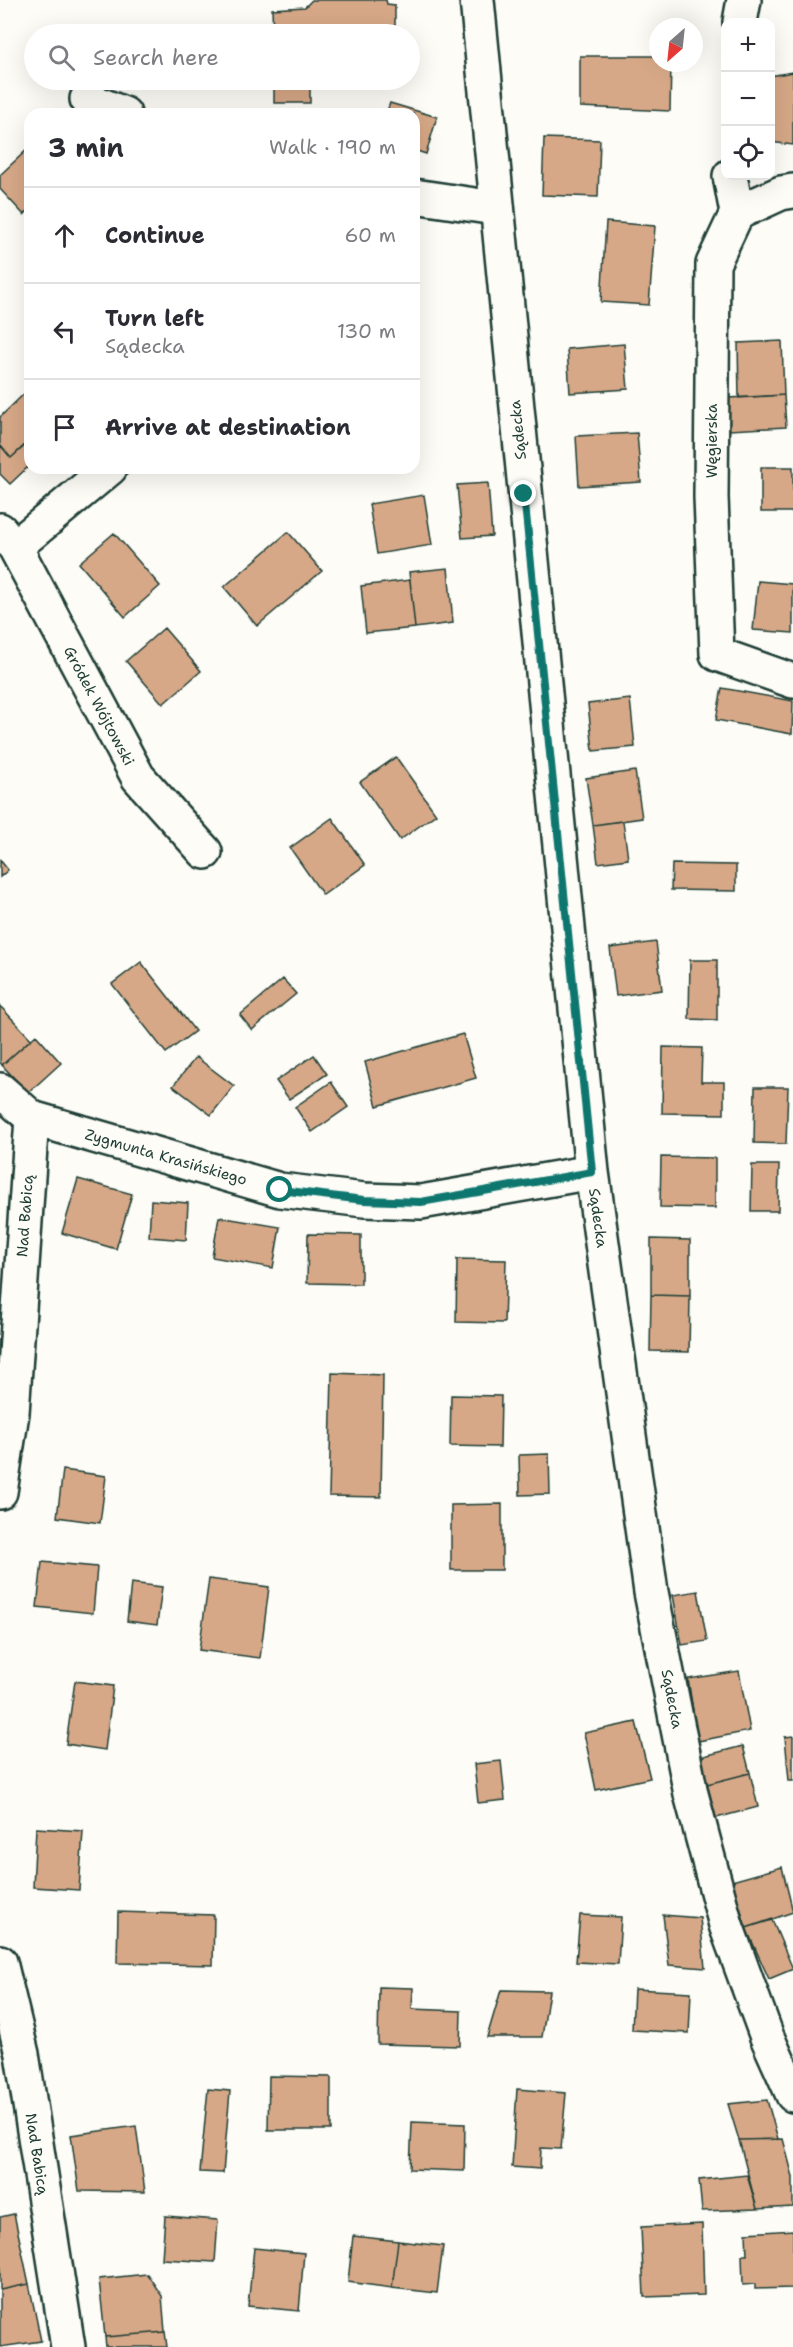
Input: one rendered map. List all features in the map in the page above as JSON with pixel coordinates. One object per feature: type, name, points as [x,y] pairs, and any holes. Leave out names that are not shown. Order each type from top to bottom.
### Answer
[{"type":"street","name":"Sądecka","points":[[477,0],[495,208],[592,1172],[651,1592],[691,1794],[726,1925],[767,2037],[793,2094]]},
{"type":"street","points":[[741,18],[744,0]]},
{"type":"street","points":[[87,99],[109,108]]},
{"type":"street","points":[[731,180],[737,213],[781,193],[793,192]]},
{"type":"street","points":[[420,197],[495,208]]},
{"type":"street","name":"Węgierska","points":[[737,213],[713,264],[711,497],[717,654],[793,681]]},
{"type":"street","name":"Gródek Wójtowski","points":[[101,474],[8,538],[138,777],[205,852]]},
{"type":"street","name":"Zygmunta Krasińskiego","points":[[0,1090],[32,1118],[280,1190],[364,1200],[421,1202],[592,1172]]},
{"type":"street","name":"Nad Babicą","points":[[0,1492],[12,1413],[32,1118]]},
{"type":"street","name":"Nad Babicą","points":[[0,1962],[22,2054],[68,2347]]},
{"type":"building","points":[[312,0],[386,0],[387,4],[395,5],[395,24],[273,24],[272,9],[305,7]]},
{"type":"building","points":[[580,56],[649,56],[649,72],[671,72],[670,111],[580,107]]},
{"type":"building","points":[[793,72],[793,145],[775,143],[775,75]]},
{"type":"building","points":[[274,90],[310,90],[310,103],[274,103]]},
{"type":"building","points":[[390,103],[407,108],[388,108]]},
{"type":"building","points":[[420,112],[437,117],[426,154],[420,152]]},
{"type":"building","points":[[544,138],[600,140],[598,197],[542,195]]},
{"type":"building","points":[[24,153],[24,215],[0,189],[0,175]]},
{"type":"building","points":[[606,222],[655,226],[649,305],[601,302]]},
{"type":"building","points":[[782,341],[784,395],[739,398],[738,343]]},
{"type":"building","points":[[624,344],[628,389],[570,393],[567,349]]},
{"type":"building","points":[[24,394],[24,446],[11,458],[0,445],[0,417]]},
{"type":"building","points":[[784,395],[786,427],[729,430],[728,398]]},
{"type":"building","points":[[637,433],[641,482],[579,486],[576,436]]},
{"type":"building","points":[[0,445],[11,458],[24,446],[24,471],[10,484],[0,474]]},
{"type":"building","points":[[761,467],[793,467],[793,512],[761,512]]},
{"type":"building","points":[[488,483],[492,536],[462,538],[457,485]]},
{"type":"building","points":[[424,495],[432,545],[377,554],[369,504]]},
{"type":"building","points":[[288,532],[322,571],[257,626],[224,587]]},
{"type":"building","points":[[114,533],[160,586],[125,617],[79,563]]},
{"type":"building","points":[[448,568],[453,623],[415,628],[409,572]]},
{"type":"building","points":[[410,580],[415,628],[366,633],[361,586]]},
{"type":"building","points":[[758,581],[793,584],[793,633],[753,630]]},
{"type":"building","points":[[164,628],[201,671],[163,704],[126,661]]},
{"type":"building","points":[[722,688],[793,701],[792,734],[716,720]]},
{"type":"building","points":[[630,699],[635,747],[593,751],[588,704]]},
{"type":"building","points":[[396,757],[436,814],[400,840],[360,782]]},
{"type":"building","points":[[635,771],[642,818],[593,825],[586,778]]},
{"type":"building","points":[[332,818],[365,865],[323,895],[290,848]]},
{"type":"building","points":[[623,821],[628,859],[598,863],[593,825]]},
{"type":"building","points":[[0,860],[8,870],[0,877]]},
{"type":"building","points":[[672,864],[736,865],[736,891],[671,890]]},
{"type":"building","points":[[656,942],[662,990],[616,996],[610,948]]},
{"type":"building","points":[[690,960],[717,960],[717,1020],[689,1019]]},
{"type":"building","points":[[141,962],[195,1031],[166,1053],[112,984]]},
{"type":"building","points":[[283,979],[296,994],[252,1030],[240,1015]]},
{"type":"building","points":[[0,1006],[31,1039],[2,1065],[0,1062]]},
{"type":"building","points":[[463,1034],[476,1078],[377,1106],[365,1062]]},
{"type":"building","points":[[36,1035],[61,1063],[28,1093],[2,1065]]},
{"type":"building","points":[[663,1047],[702,1048],[701,1082],[724,1082],[724,1114],[662,1113]]},
{"type":"building","points":[[314,1055],[327,1074],[289,1099],[276,1081]]},
{"type":"building","points":[[196,1057],[234,1086],[211,1115],[173,1086]]},
{"type":"building","points":[[331,1082],[348,1107],[312,1132],[295,1107]]},
{"type":"building","points":[[755,1087],[788,1087],[786,1144],[754,1143]]},
{"type":"building","points":[[661,1157],[715,1158],[715,1208],[660,1207]]},
{"type":"building","points":[[752,1165],[779,1165],[778,1211],[751,1211]]},
{"type":"building","points":[[78,1179],[132,1194],[116,1249],[62,1233]]},
{"type":"building","points":[[151,1200],[188,1203],[186,1240],[149,1237]]},
{"type":"building","points":[[219,1217],[280,1227],[273,1268],[212,1257]]},
{"type":"building","points":[[308,1234],[361,1235],[361,1284],[307,1283]]},
{"type":"building","points":[[651,1239],[690,1240],[690,1296],[651,1295]]},
{"type":"building","points":[[457,1259],[506,1260],[504,1323],[456,1322]]},
{"type":"building","points":[[651,1295],[690,1296],[689,1352],[650,1351]]},
{"type":"building","points":[[332,1373],[383,1375],[381,1497],[329,1496]]},
{"type":"building","points":[[451,1395],[501,1396],[500,1447],[450,1446]]},
{"type":"building","points":[[549,1454],[550,1494],[520,1495],[519,1455]]},
{"type":"building","points":[[63,1470],[106,1476],[100,1523],[57,1517]]},
{"type":"building","points":[[502,1504],[502,1570],[451,1570],[451,1505]]},
{"type":"building","points":[[42,1562],[97,1567],[93,1613],[37,1607]]},
{"type":"building","points":[[209,1579],[269,1587],[260,1658],[199,1650]]},
{"type":"building","points":[[131,1583],[162,1587],[157,1625],[127,1621]]},
{"type":"building","points":[[698,1591],[707,1641],[682,1645],[673,1595]]},
{"type":"building","points":[[739,1671],[750,1731],[698,1741],[688,1679]]},
{"type":"building","points":[[75,1681],[113,1686],[105,1750],[66,1744]]},
{"type":"building","points":[[636,1722],[650,1778],[596,1790],[584,1733]]},
{"type":"building","points":[[793,1736],[793,1781],[789,1781],[785,1737]]},
{"type":"building","points":[[743,1746],[750,1773],[707,1784],[700,1757]]},
{"type":"building","points":[[501,1761],[505,1800],[478,1803],[474,1764]]},
{"type":"building","points":[[750,1773],[758,1807],[716,1818],[707,1784]]},
{"type":"building","points":[[36,1828],[83,1831],[79,1890],[33,1887]]},
{"type":"building","points":[[782,1867],[793,1912],[746,1928],[732,1881]]},
{"type":"building","points":[[118,1912],[214,1915],[213,1965],[117,1963]]},
{"type":"building","points":[[580,1915],[621,1917],[618,1964],[576,1962]]},
{"type":"building","points":[[663,1915],[700,1918],[705,1968],[669,1965]]},
{"type":"building","points":[[772,1920],[793,1969],[769,1979],[746,1928]]},
{"type":"building","points":[[379,1987],[413,1988],[412,2009],[461,2011],[460,2046],[378,2044]]},
{"type":"building","points":[[634,1989],[691,1992],[689,2033],[632,2030]]},
{"type":"building","points":[[501,1990],[549,1991],[542,2037],[487,2037]]},
{"type":"building","points":[[269,2076],[331,2077],[331,2130],[268,2130]]},
{"type":"building","points":[[208,2089],[230,2091],[223,2173],[200,2172]]},
{"type":"building","points":[[517,2089],[566,2093],[561,2149],[541,2148],[540,2169],[512,2167]]},
{"type":"building","points":[[767,2100],[778,2139],[739,2140],[728,2104]]},
{"type":"building","points":[[412,2122],[465,2124],[464,2171],[410,2169]]},
{"type":"building","points":[[136,2126],[145,2192],[79,2191],[71,2135]]},
{"type":"building","points":[[783,2139],[793,2177],[793,2207],[757,2209],[739,2140]]},
{"type":"building","points":[[747,2175],[757,2209],[702,2211],[699,2180]]},
{"type":"building","points":[[14,2214],[29,2284],[0,2290],[0,2217]]},
{"type":"building","points":[[165,2216],[218,2220],[215,2262],[162,2259]]},
{"type":"building","points":[[702,2224],[704,2295],[644,2297],[641,2227]]},
{"type":"building","points":[[793,2230],[793,2288],[755,2289],[755,2284],[743,2285],[742,2255],[747,2255],[746,2233]]},
{"type":"building","points":[[353,2236],[398,2241],[392,2288],[348,2282]]},
{"type":"building","points":[[398,2241],[443,2246],[437,2293],[392,2288]]},
{"type":"building","points":[[254,2248],[304,2253],[299,2311],[248,2306]]},
{"type":"building","points":[[147,2274],[162,2296],[165,2332],[105,2337],[99,2279]]},
{"type":"building","points":[[29,2284],[41,2341],[0,2347],[0,2290]]},
{"type":"building","points":[[165,2332],[167,2347],[106,2347],[105,2337]]},
{"type":"route","points":[[280,1190],[364,1200],[421,1202],[592,1172],[524,494]]}]
